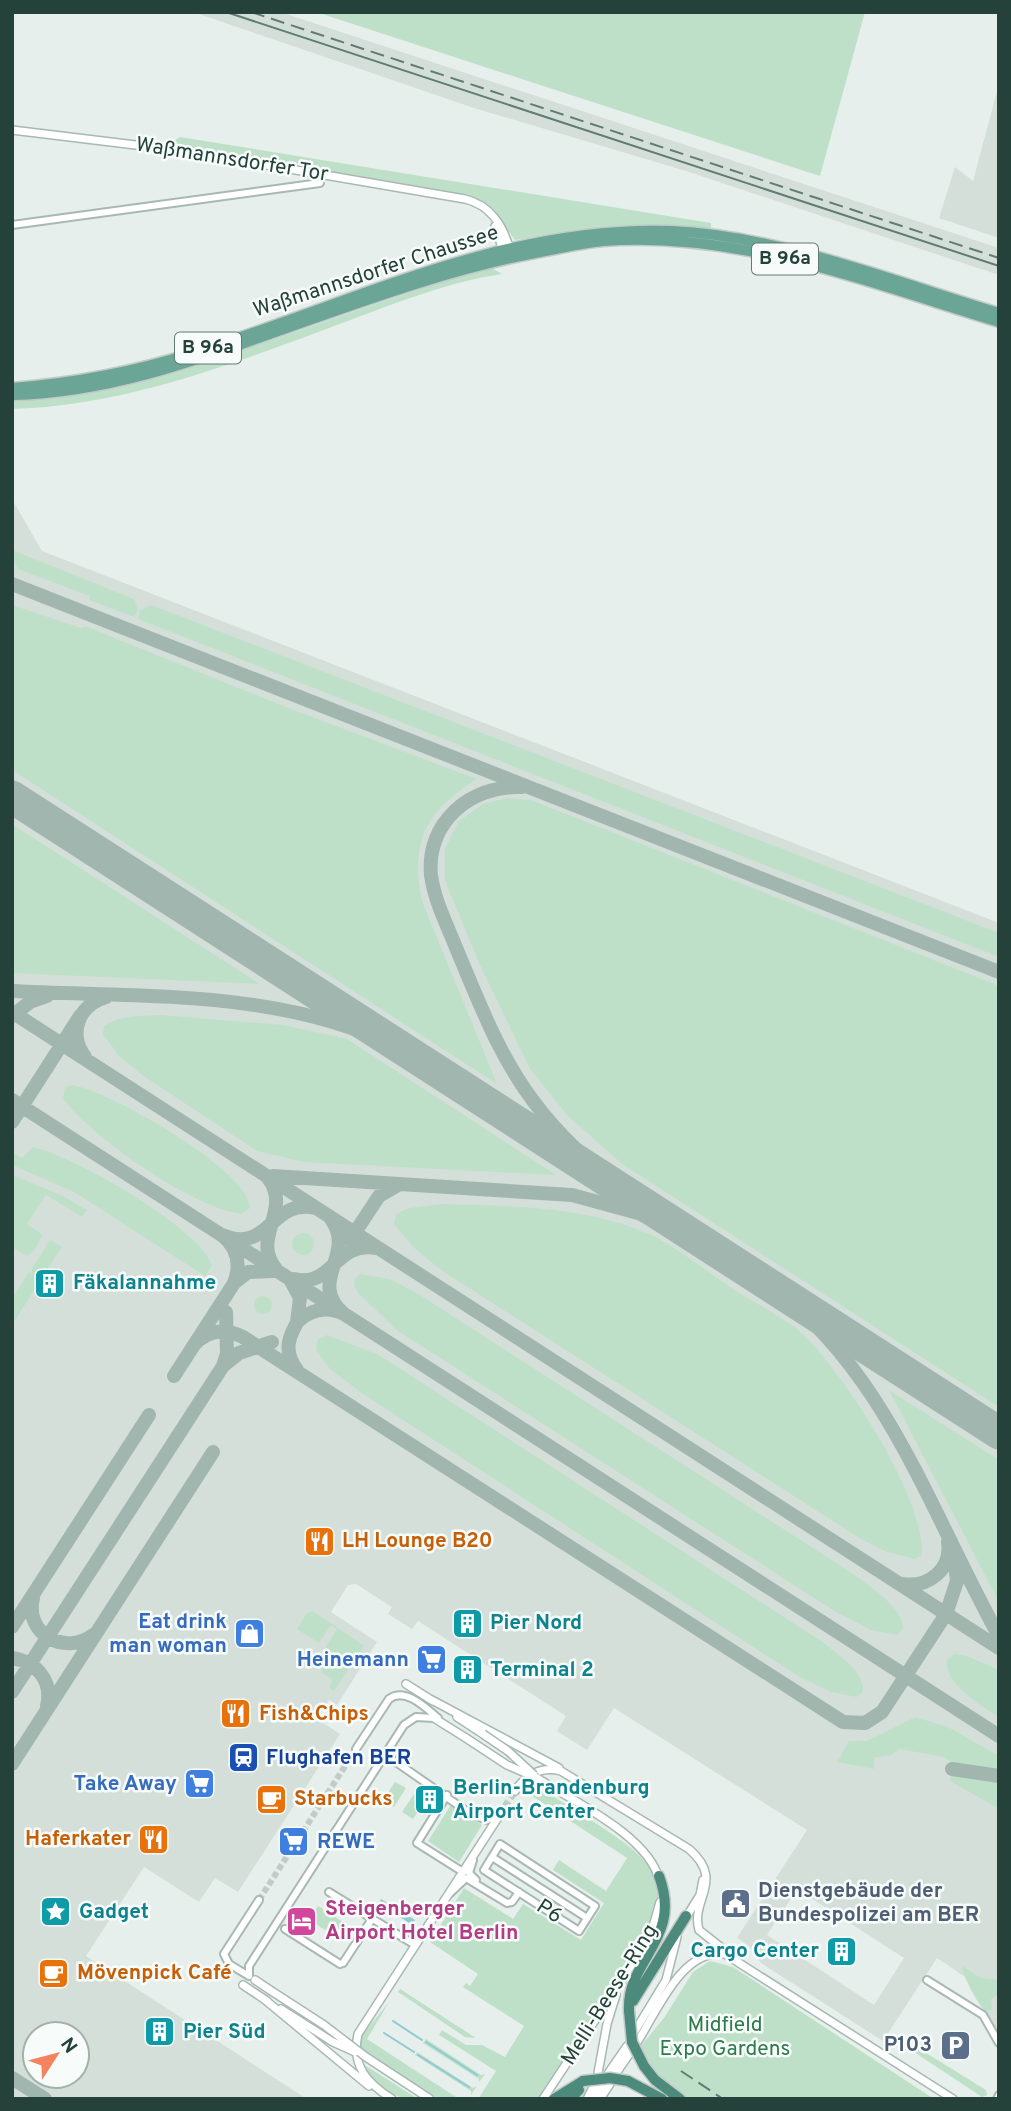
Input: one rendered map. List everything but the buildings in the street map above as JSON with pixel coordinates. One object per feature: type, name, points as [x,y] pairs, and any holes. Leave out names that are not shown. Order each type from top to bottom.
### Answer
[{"type":"highway","points":[[659,1876],[665,1894],[664,1921],[658,1941],[631,1990],[629,2011],[632,2042],[644,2066],[655,2080],[680,2099]]},
{"type":"highway","points":[[629,2011],[645,1979],[686,1916]]},
{"type":"highway","points":[[554,2099],[581,2085],[605,2079],[628,2081],[662,2099]]},
{"type":"highway","points":[[570,2099],[581,2085]]},
{"type":"main road","name":"Waßmannsdorfer Chaussee","points":[[12,388],[108,376],[194,353],[397,280],[603,233],[697,233],[799,253],[999,313]]},
{"type":"main road","name":"Waßmannsdorfer Chaussee","points":[[12,395],[103,385],[184,365],[410,285],[507,254],[600,241],[707,243],[798,261],[999,323]]},
{"type":"street","name":"Waßmannsdorfer Tor","points":[[12,130],[185,150],[477,202],[501,226],[507,254]]},
{"type":"street","points":[[12,225],[320,183]]},
{"type":"street","points":[[406,1684],[501,1746],[537,1778],[632,1840],[648,1856],[659,1876]]},
{"type":"street","points":[[356,1749],[389,1699],[396,1695],[406,1695],[447,1727],[507,1765],[537,1778]]},
{"type":"street","points":[[430,1699],[566,1772],[693,1852],[705,1872],[707,1889],[697,1914],[699,1930],[731,1956],[953,2099]]},
{"type":"street","points":[[252,1978],[249,1966],[404,1725],[416,1717],[436,1718]]},
{"type":"street","points":[[393,1760],[468,1812],[474,1812],[486,1820]]},
{"type":"street","points":[[515,1791],[525,1779],[538,1771],[553,1769],[566,1772]]},
{"type":"street","points":[[447,1795],[417,1843],[463,1872]]},
{"type":"street","points":[[486,1820],[499,1816]]},
{"type":"street","points":[[393,2099],[373,2087],[363,2075],[357,2061],[356,2042],[359,2033],[499,1816]]},
{"type":"street","points":[[486,1820],[487,1836]]},
{"type":"street","name":"P6","points":[[500,1844],[595,1906],[579,1931],[512,1888],[484,1870],[500,1844]]},
{"type":"street","points":[[474,1856],[469,1871],[474,1878],[503,1896],[512,1888]]},
{"type":"street","name":"P6","points":[[492,1857],[587,1918]]},
{"type":"street","points":[[635,2031],[666,1980],[676,1941],[686,1916],[700,1895],[705,1872]]},
{"type":"street","name":"Melli-Beese-Ring","points":[[543,2099],[657,1922],[661,1900],[659,1876]]},
{"type":"street","points":[[449,1894],[466,1878],[507,1903],[512,1902],[519,1892]]},
{"type":"street","points":[[329,1892],[415,1945]]},
{"type":"street","points":[[259,1899],[224,1954],[229,1964],[430,2099]]},
{"type":"street","points":[[285,1929],[342,1963],[372,1919]]},
{"type":"street","points":[[638,2041],[692,1961],[706,1954],[731,1956]]},
{"type":"street","points":[[600,2099],[605,2079],[609,2016],[626,1973]]},
{"type":"street","points":[[928,1979],[982,2015],[999,2043]]},
{"type":"street","points":[[243,1985],[333,2042],[366,2057]]},
{"type":"street","points":[[264,1999],[344,2069],[386,2099]]},
{"type":"street","points":[[587,2099],[628,2049]]},
{"type":"street","points":[[593,2099],[605,2079]]},
{"type":"shaded area","points":[[193,12],[280,12],[999,248],[999,275],[686,171],[474,108]]},
{"type":"shaded area","points":[[999,84],[999,238],[939,218],[955,167],[973,181]]},
{"type":"shaded area","points":[[12,499],[42,551],[999,923],[999,2039],[968,1979],[937,1958],[883,2041],[761,1963],[749,1946],[737,1938],[807,1830],[614,1708],[587,1750],[557,1731],[566,1716],[418,1621],[412,1629],[388,1614],[392,1607],[356,1584],[348,1585],[331,1612],[377,1642],[337,1705],[329,1700],[317,1719],[340,1734],[238,1892],[215,1878],[199,1902],[144,1867],[86,1956],[307,2099],[12,2099]],"holes":[[[797,1889],[904,1958],[874,2005],[767,1935]]]},
{"type":"green space","points":[[316,12],[865,12],[820,176]]},
{"type":"green space","points":[[180,137],[711,223],[711,230],[636,225],[515,240],[493,210],[475,197],[167,145]]},
{"type":"green space","points":[[492,268],[502,274],[422,294],[182,379],[98,400],[12,409],[12,400],[75,393],[196,364]]},
{"type":"green space","points":[[12,550],[134,599],[138,609],[134,617],[89,600],[90,596],[18,569],[12,558]]},
{"type":"green space","points":[[12,605],[81,628],[85,626],[291,709],[477,779],[445,803],[426,829],[418,861],[419,880],[422,901],[497,1084],[12,770]]},
{"type":"green space","points":[[151,605],[999,933],[999,957],[138,619],[140,610]]},
{"type":"green space","points":[[506,798],[531,800],[999,986],[999,1407],[622,1164],[567,1115],[530,1069],[480,965],[445,881],[445,849],[459,821],[483,804]]},
{"type":"green space","points":[[12,824],[260,984],[12,973]]},
{"type":"green space","points":[[161,1015],[284,1025],[347,1039],[556,1175],[303,1162],[257,1151],[142,1075],[119,1056],[103,1034],[104,1026],[110,1022]]},
{"type":"green space","points":[[71,1085],[114,1100],[174,1134],[228,1174],[244,1193],[250,1208],[242,1214],[222,1209],[198,1199],[145,1169],[119,1151],[77,1114],[63,1098],[65,1088]]},
{"type":"green space","points":[[33,1147],[52,1153],[104,1178],[160,1213],[202,1249],[212,1265],[205,1276],[74,1192],[12,1165],[12,1152],[22,1158]]},
{"type":"green space","points":[[12,1175],[63,1196],[87,1210],[82,1217],[46,1195],[27,1224],[43,1235],[34,1251],[27,1256],[12,1247]]},
{"type":"green space","points":[[443,1204],[546,1209],[623,1224],[670,1245],[736,1291],[796,1328],[839,1377],[879,1438],[910,1502],[919,1530],[922,1555],[915,1559],[887,1552],[861,1539],[441,1270],[413,1247],[394,1224],[396,1214],[409,1208]]},
{"type":"green space","points":[[303,1233],[311,1236],[314,1244],[311,1252],[303,1255],[295,1252],[292,1244],[295,1236]]},
{"type":"green space","points":[[50,1240],[62,1247],[12,1325],[12,1298],[29,1272],[32,1273],[32,1268]]},
{"type":"green space","points":[[360,1274],[390,1279],[420,1295],[844,1568],[890,1603],[902,1621],[903,1629],[897,1635],[871,1630],[836,1612],[398,1331],[359,1294],[354,1286],[355,1279]]},
{"type":"green space","points":[[263,1296],[269,1299],[272,1305],[269,1311],[263,1314],[257,1311],[254,1305],[257,1299]]},
{"type":"green space","points":[[327,1335],[379,1355],[824,1643],[855,1670],[860,1677],[863,1692],[857,1697],[831,1692],[798,1676],[363,1394],[330,1369],[316,1350],[317,1340]]},
{"type":"green space","points":[[889,1390],[999,1460],[999,1602]]},
{"type":"green space","points":[[313,1611],[364,1646],[334,1691],[329,1688],[333,1680],[321,1672],[331,1655],[324,1650],[337,1629],[331,1625],[319,1643],[297,1629],[307,1613]]},
{"type":"green space","points":[[954,1654],[967,1656],[999,1670],[999,1717],[957,1686],[947,1669],[947,1660]]},
{"type":"green space","points":[[915,1717],[948,1727],[999,1756],[999,1769],[953,1763],[944,1757],[899,1749],[891,1755],[874,1758],[874,1769],[837,1762],[849,1741],[867,1741]]},
{"type":"green space","points":[[951,1775],[999,1782],[999,1809],[950,1781]]},
{"type":"green space","points":[[395,1782],[406,1788],[394,1807],[383,1800]]},
{"type":"green space","points":[[532,1783],[612,1834],[638,1854],[654,1877],[658,1908],[653,1927],[541,2099],[478,2099],[496,2071],[439,2035],[442,2030],[466,2045],[482,2045],[505,2057],[524,2026],[463,1987],[466,1983],[470,1986],[478,1974],[430,1942],[464,1888],[513,1919],[523,1904],[581,1940],[604,1903],[553,1870],[559,1860],[606,1891],[627,1858],[526,1792]]},
{"type":"green space","points":[[414,1794],[425,1801],[413,1819],[402,1812]]},
{"type":"green space","points":[[451,1805],[482,1825],[459,1862],[428,1841]]},
{"type":"green space","points":[[318,1906],[343,1922],[334,1936],[310,1920]]},
{"type":"green space","name":"Midfield Expo Gardens","points":[[710,1961],[733,1967],[934,2099],[689,2099],[660,2077],[640,2047],[664,2018],[693,1972]]},
{"type":"green space","points":[[962,1966],[981,1978],[999,1980],[999,1994],[991,1999],[992,2009],[986,2012],[979,2004]]},
{"type":"green space","points":[[400,1989],[476,2038],[465,2037],[398,1992]]},
{"type":"green space","points":[[389,2002],[367,2039],[459,2099],[439,2099],[359,2048],[363,2034]]},
{"type":"green space","points":[[426,2039],[481,2075],[485,2074],[479,2082],[479,2079],[423,2043]]},
{"type":"green space","points":[[910,2043],[986,2090],[987,2095],[982,2097],[905,2046]]},
{"type":"green space","points":[[417,2052],[473,2088],[477,2086],[471,2095],[471,2091],[415,2055]]},
{"type":"green space","points":[[360,2062],[418,2099],[399,2097],[384,2090]]},
{"type":"water","points":[[381,1899],[415,1920],[412,1925],[379,1903]]},
{"type":"waterway","points":[[393,2021],[422,2040]]},
{"type":"waterway","points":[[384,2033],[414,2052]]},
{"type":"waterway","points":[[426,2042],[477,2075]]},
{"type":"waterway","points":[[418,2055],[469,2087]]},
{"type":"taxiway","points":[[12,584],[999,972]]},
{"type":"taxiway","points":[[521,787],[485,792],[455,810],[444,823],[431,856],[435,894],[482,1009],[510,1066],[544,1114],[565,1138],[624,1191]]},
{"type":"taxiway","points":[[12,991],[216,1000],[267,1007],[316,1017],[365,1033],[412,1054]]},
{"type":"taxiway","points":[[12,1016],[30,1002],[47,996]]},
{"type":"taxiway","points":[[85,1057],[77,1039],[79,1021],[89,1007],[106,997]]},
{"type":"taxiway","points":[[12,1012],[999,1648]]},
{"type":"taxiway","points":[[12,1122],[80,1016]]},
{"type":"taxiway","points":[[12,1100],[999,1736]]},
{"type":"taxiway","points":[[273,1176],[572,1195],[638,1213],[709,1246]]},
{"type":"taxiway","points":[[268,1178],[276,1201],[267,1246],[269,1258],[276,1269]]},
{"type":"taxiway","points":[[350,1240],[379,1196],[398,1185]]},
{"type":"taxiway","points":[[234,1283],[237,1257],[232,1245],[222,1235],[238,1239],[250,1238],[289,1211],[300,1207],[315,1208]]},
{"type":"taxiway","points":[[297,1322],[319,1310],[344,1314],[334,1302],[330,1290],[330,1279],[339,1244],[331,1219]]},
{"type":"taxiway","points":[[294,1279],[307,1280],[317,1277],[352,1251],[363,1247],[377,1248]]},
{"type":"taxiway","points":[[234,1283],[248,1272],[274,1271]]},
{"type":"taxiway","points":[[174,1376],[238,1277]]},
{"type":"taxiway","points":[[291,1281],[300,1298],[297,1322]]},
{"type":"taxiway","points":[[769,1285],[810,1319],[845,1358],[875,1401],[927,1493],[999,1636]]},
{"type":"taxiway","points":[[226,1312],[227,1353],[223,1366],[239,1353],[272,1342]]},
{"type":"taxiway","points":[[297,1370],[292,1363],[289,1343],[301,1316]]},
{"type":"taxiway","points":[[194,1345],[205,1336],[217,1332],[230,1332],[243,1337],[843,1722],[865,1723],[882,1712],[946,1614],[957,1581],[953,1547]]},
{"type":"taxiway","points":[[12,1692],[223,1366]]},
{"type":"taxiway","points":[[12,1627],[149,1415]]},
{"type":"taxiway","points":[[980,1420],[999,1429]]},
{"type":"taxiway","points":[[12,1764],[213,1452]]},
{"type":"taxiway","points":[[902,1584],[921,1583],[936,1575],[946,1561],[948,1542]]},
{"type":"taxiway","points":[[33,1598],[35,1622],[49,1638],[71,1643],[93,1635]]},
{"type":"taxiway","points":[[12,1658],[29,1664],[41,1674],[48,1689],[47,1706]]},
{"type":"taxiway","points":[[952,1769],[999,1776]]},
{"type":"taxiway","points":[[12,2078],[45,2099]]},
{"type":"runway","points":[[12,797],[999,1433]]},
{"type":"tunnel","points":[[259,1900],[356,1749]]},
{"type":"tunnel","points":[[499,1816],[515,1791]]},
{"type":"tram line","points":[[226,12],[999,266]]},
{"type":"railway","points":[[251,12],[999,258]]},
{"type":"railway","points":[[681,2071],[723,2099]]},
{"type":"place","name":"Fäkalannahme","points":[[50,1283]]},
{"type":"place","name":"LH Lounge B20","points":[[319,1541]]},
{"type":"place","name":"Pier Nord","points":[[467,1623]]},
{"type":"place","name":"Eat drink man woman","points":[[250,1634]]},
{"type":"place","name":"Heinemann","points":[[432,1660]]},
{"type":"place","name":"Terminal 2","points":[[467,1670]]},
{"type":"place","name":"Fish&Chips","points":[[236,1714]]},
{"type":"place","name":"Flughafen BER","points":[[243,1758]]},
{"type":"place","name":"Take Away","points":[[200,1784]]},
{"type":"place","name":"Starbucks","points":[[271,1799]]},
{"type":"place","name":"Berlin-Brandenburg Airport Center","points":[[430,1800]]},
{"type":"place","name":"Haferkater","points":[[154,1839]]},
{"type":"place","name":"REWE","points":[[294,1842]]},
{"type":"place","name":"Dienstgebäude der Bundespolizei am BER","points":[[735,1903]]},
{"type":"place","name":"Gadget","points":[[56,1912]]},
{"type":"place","name":"Steigenberger Airport Hotel Berlin","points":[[302,1921]]},
{"type":"place","name":"Cargo Center","points":[[842,1951]]},
{"type":"place","name":"Mövenpick Café","points":[[54,1973]]},
{"type":"place","name":"Pier Süd","points":[[160,2032]]},
{"type":"place","name":"P103","points":[[955,2045]]}]
